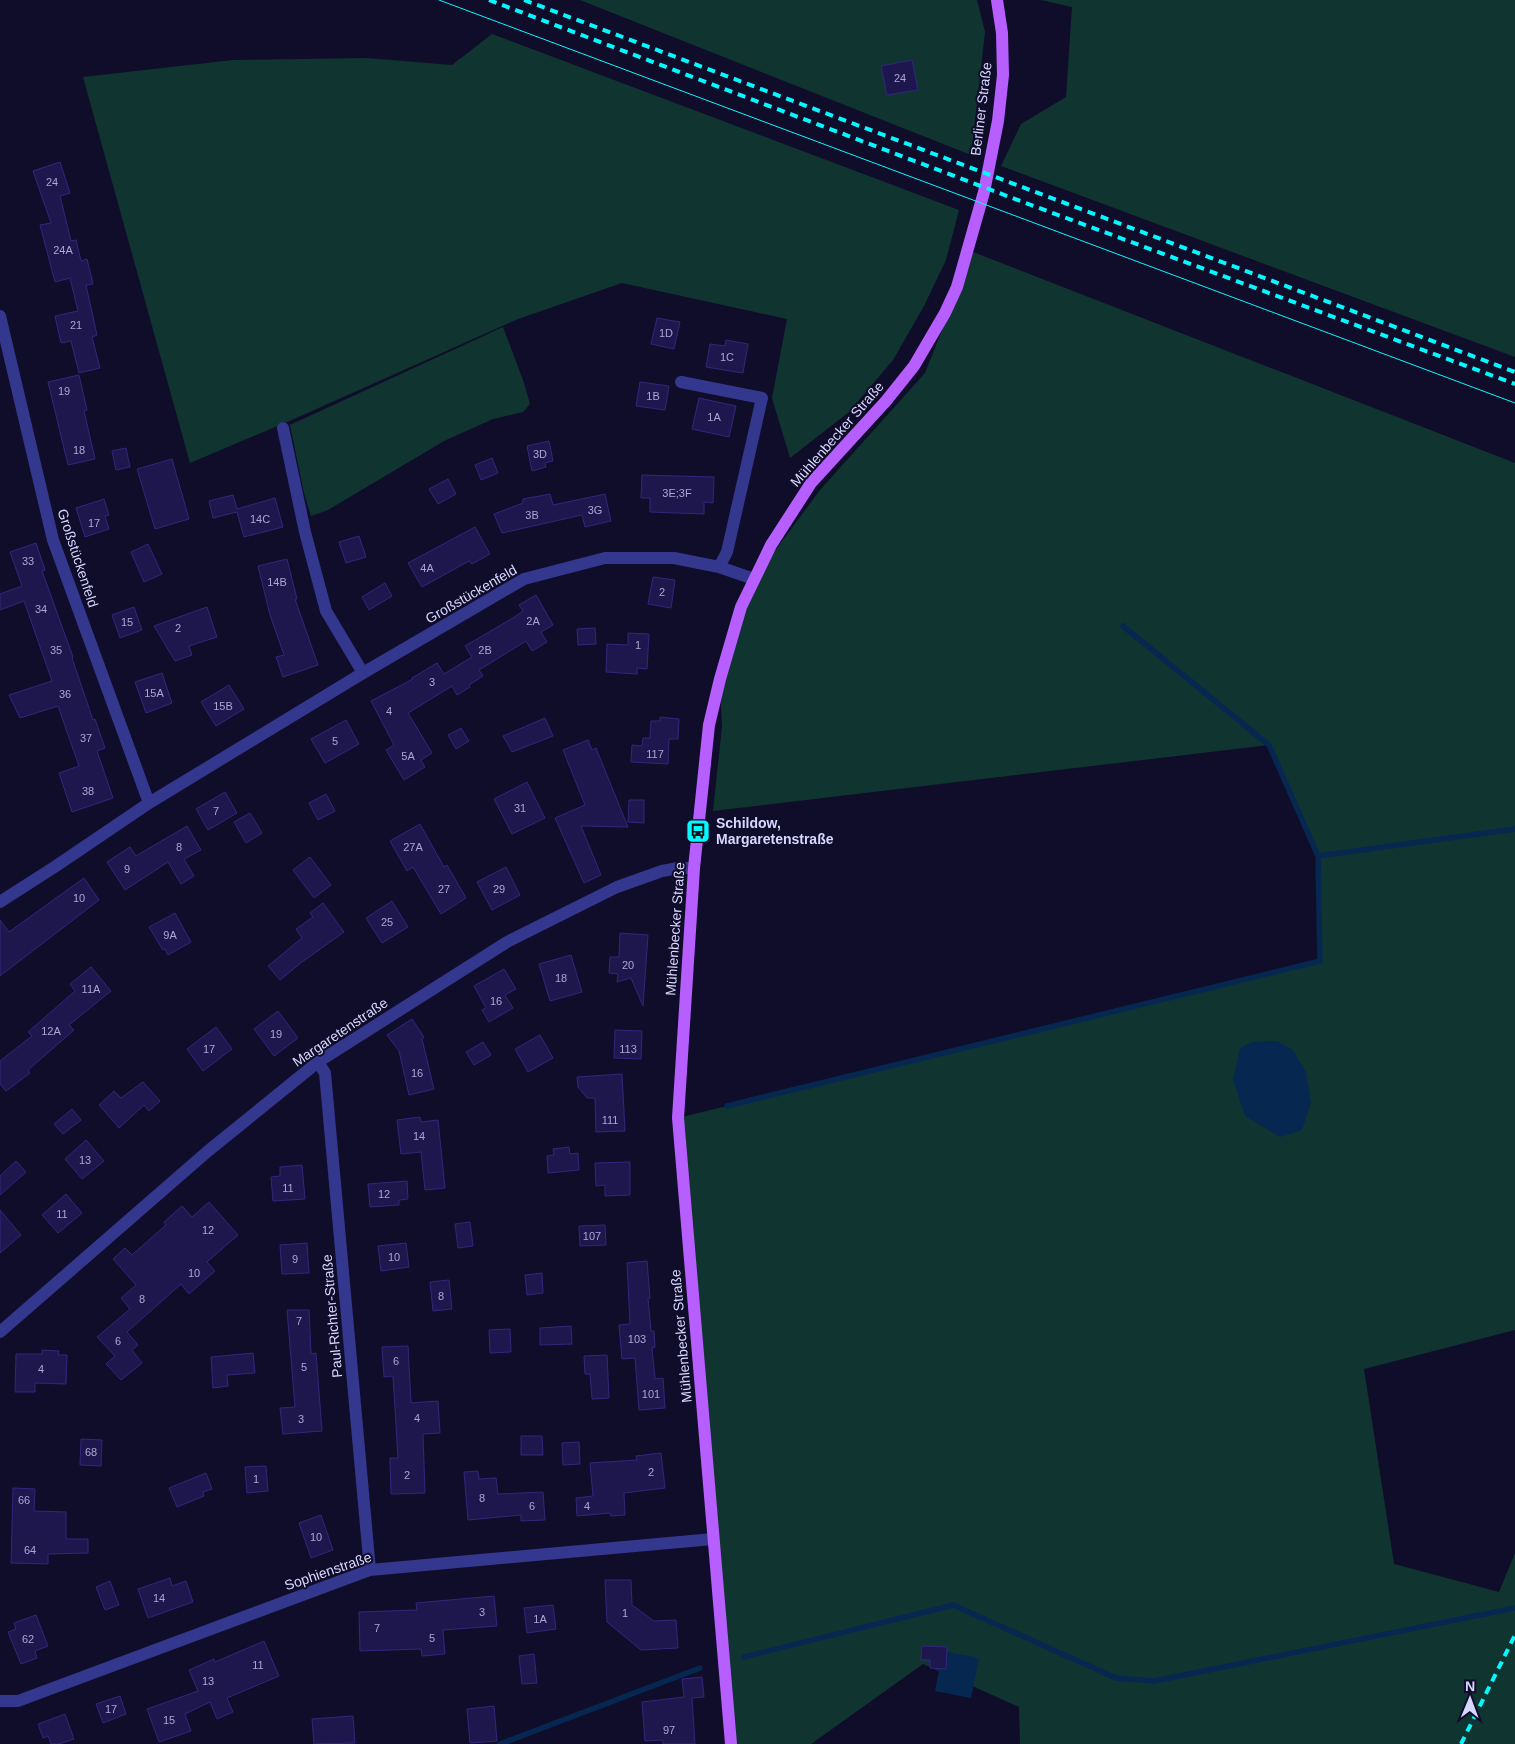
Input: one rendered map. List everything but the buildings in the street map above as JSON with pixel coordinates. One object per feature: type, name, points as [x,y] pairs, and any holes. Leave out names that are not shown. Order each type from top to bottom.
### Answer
[{"type":"main road","name":"Berliner Straße","points":[[984,192],[998,121],[1003,75],[1002,33],[997,0]]},
{"type":"main road","name":"Mühlenbecker Straße","points":[[731,1744],[678,1118],[694,868],[709,725],[741,607],[754,579],[772,545],[811,483],[886,401],[914,366],[923,351],[945,313],[957,287],[984,192]]},
{"type":"street","name":"Großstückenfeld","points":[[0,316],[54,540],[149,803]]},
{"type":"street","points":[[681,382],[762,398],[727,552],[719,567]]},
{"type":"street","points":[[283,428],[305,532],[326,611],[363,673]]},
{"type":"street","name":"Großstückenfeld","points":[[0,902],[149,803],[363,673],[524,579],[605,558],[674,558],[719,567],[754,579]]},
{"type":"street","name":"Margaretenstraße","points":[[0,1332],[208,1151],[318,1062],[507,942],[617,887],[662,871],[694,868]]},
{"type":"street","name":"Paul-Richter-Straße","points":[[318,1062],[325,1073],[370,1570]]},
{"type":"street","name":"Sophienstraße","points":[[0,1701],[18,1701],[370,1570],[713,1539]]},
{"type":"green space","points":[[580,0],[977,0],[985,32],[971,155]]},
{"type":"green space","points":[[1041,0],[1515,0],[1515,357],[1001,166],[1021,124],[1066,97],[1072,7]]},
{"type":"green space","points":[[492,34],[959,210],[946,260],[924,306],[893,360],[849,412],[790,458],[772,398],[787,319],[622,283],[518,319],[294,419],[190,463],[83,77],[233,60],[366,58],[452,65]]},
{"type":"green space","points":[[968,250],[1515,463],[1515,1330],[1364,1369],[1394,1564],[1499,1592],[1515,1553],[1515,1744],[1020,1744],[1019,1707],[923,1664],[811,1744],[731,1744],[678,1118],[1320,961],[1318,856],[1269,745],[713,811],[722,727],[720,679],[754,579],[820,490],[925,373],[958,290]]},
{"type":"green space","points":[[503,327],[530,404],[523,412],[493,419],[444,441],[328,510],[311,516],[304,493],[290,425]]},
{"type":"water","points":[[1277,1041],[1293,1050],[1306,1072],[1311,1103],[1302,1130],[1280,1137],[1245,1116],[1233,1080],[1240,1048],[1253,1042]]},
{"type":"water","points":[[943,1651],[979,1658],[971,1698],[935,1691]]},
{"type":"waterway","points":[[1123,626],[1269,745],[1318,856]]},
{"type":"waterway","points":[[727,1106],[1320,961],[1318,856],[1515,829]]},
{"type":"waterway","points":[[744,1657],[953,1605],[1116,1678],[1154,1681],[1515,1608]]},
{"type":"waterway","points":[[500,1744],[700,1668]]},
{"type":"tram line","points":[[439,0],[1515,403]]},
{"type":"railway","points":[[489,0],[1023,202],[1515,384]]},
{"type":"railway","points":[[524,0],[1515,372]]},
{"type":"railway","points":[[1461,1744],[1515,1635]]},
{"type":"place","name":"Schildow, Margaretenstraße","points":[[698,831]]}]
